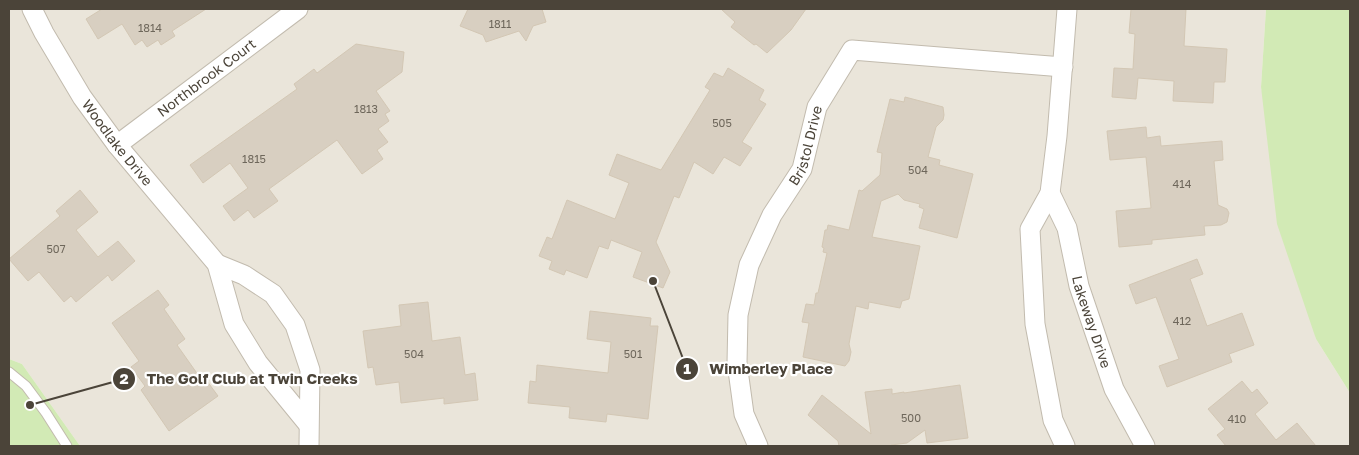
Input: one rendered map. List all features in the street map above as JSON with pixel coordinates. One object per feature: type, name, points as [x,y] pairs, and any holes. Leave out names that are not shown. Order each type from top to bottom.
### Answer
[{"type":"street","name":"Woodlake Drive","points":[[32,9],[82,98],[117,145],[217,264],[234,324],[258,363],[308,424]]},
{"type":"street","name":"Northbrook Court","points":[[117,145],[298,9]]},
{"type":"street","points":[[1065,446],[1053,420],[1036,324],[1030,229],[1050,193],[1057,136],[1067,9]]},
{"type":"street","name":"Bristol Drive","points":[[758,446],[744,414],[737,363],[738,315],[749,265],[772,215],[802,169],[817,107],[852,50],[1062,67]]},
{"type":"street","name":"Lakeway Drive","points":[[1050,193],[1067,228],[1079,286],[1114,389],[1144,446]]},
{"type":"street","name":"Woodlake Drive","points":[[217,264],[244,275],[273,294],[296,325],[310,370],[309,446]]},
{"type":"lane","points":[[9,372],[26,386],[67,446]]},
{"type":"shaded area","points":[[9,9],[1266,9],[1261,87],[1316,339],[1350,393],[1350,446],[80,446],[22,364],[9,359]]},
{"type":"green space","points":[[1266,9],[1350,9],[1350,393],[1316,339],[1277,224],[1261,87]]},
{"type":"green space","points":[[9,359],[22,364],[80,446],[9,446]]},
{"type":"building","points":[[102,9],[206,9],[172,31],[175,36],[161,45],[158,40],[147,47],[142,40],[135,45],[122,24],[98,39],[86,19]]},
{"type":"building","points":[[468,9],[542,9],[546,22],[533,26],[526,41],[519,31],[486,42],[483,35],[460,26]]},
{"type":"building","points":[[721,9],[806,9],[791,30],[767,53],[731,27],[735,22]]},
{"type":"building","points":[[1131,9],[1186,9],[1184,46],[1227,49],[1225,82],[1214,82],[1213,103],[1173,101],[1174,81],[1138,78],[1136,99],[1112,97],[1114,68],[1133,69],[1135,34],[1129,33]]},
{"type":"building","points":[[356,44],[404,52],[402,72],[376,91],[390,111],[385,114],[389,121],[378,129],[388,142],[377,150],[383,159],[362,174],[337,140],[269,189],[278,201],[254,218],[248,210],[234,221],[223,206],[248,188],[230,163],[203,183],[190,165],[297,89],[294,84],[314,69],[317,73]]},
{"type":"building","points":[[728,68],[764,90],[759,100],[766,104],[742,142],[752,148],[740,166],[724,157],[713,174],[694,162],[679,198],[674,196],[656,242],[670,272],[663,288],[633,277],[642,252],[611,240],[608,249],[599,246],[587,278],[566,270],[564,275],[549,269],[552,261],[539,256],[547,237],[552,239],[567,200],[615,219],[629,183],[609,175],[617,154],[661,170],[710,90],[705,87],[714,73],[723,77]]},
{"type":"building","points":[[905,97],[943,107],[943,120],[936,127],[928,157],[940,160],[939,165],[973,174],[957,238],[919,228],[924,209],[919,207],[920,204],[904,200],[898,194],[881,201],[872,237],[920,246],[909,299],[902,301],[900,308],[869,302],[868,309],[856,306],[849,344],[851,352],[849,361],[845,366],[803,357],[809,323],[802,322],[806,304],[814,305],[816,293],[818,293],[827,253],[823,252],[824,248],[822,247],[825,230],[827,230],[828,225],[849,230],[859,190],[862,191],[880,175],[882,153],[877,152],[890,99],[904,102]]},
{"type":"building","points":[[1146,127],[1147,138],[1160,136],[1161,146],[1222,141],[1223,160],[1214,161],[1218,205],[1227,209],[1229,213],[1227,222],[1221,225],[1204,226],[1205,235],[1152,240],[1152,244],[1119,247],[1116,211],[1151,208],[1146,157],[1110,160],[1107,131]]},
{"type":"building","points":[[80,190],[98,212],[76,230],[98,257],[118,241],[135,261],[112,281],[108,275],[76,302],[71,296],[64,302],[39,272],[28,281],[9,259],[60,216],[56,211]]},
{"type":"building","points":[[1197,259],[1203,274],[1190,279],[1207,326],[1242,313],[1254,345],[1229,354],[1232,362],[1167,387],[1159,366],[1179,359],[1156,297],[1136,304],[1129,285]]},
{"type":"building","points":[[158,290],[169,305],[164,309],[185,339],[177,345],[201,379],[204,377],[218,396],[169,431],[141,390],[145,386],[131,367],[139,361],[112,323]]},
{"type":"building","points":[[428,302],[432,341],[460,337],[465,375],[475,373],[478,400],[444,404],[444,398],[401,403],[399,382],[376,385],[373,367],[368,368],[363,331],[401,326],[399,305]]},
{"type":"building","points":[[590,311],[651,318],[650,326],[658,326],[648,419],[607,414],[606,422],[569,418],[570,407],[528,403],[530,381],[536,382],[537,365],[608,373],[611,342],[587,339]]},
{"type":"building","points":[[1242,381],[1252,393],[1257,389],[1268,403],[1255,414],[1276,440],[1297,423],[1316,446],[1226,446],[1217,435],[1225,429],[1208,409]]},
{"type":"building","points":[[960,385],[968,438],[927,443],[925,430],[907,443],[891,446],[839,446],[838,441],[808,415],[822,395],[871,434],[865,392],[892,389],[892,394]]},
{"type":"place","name":"Wimberley Place","points":[[653,281]]},
{"type":"place","name":"The Golf Club at Twin Creeks","points":[[30,405]]}]
